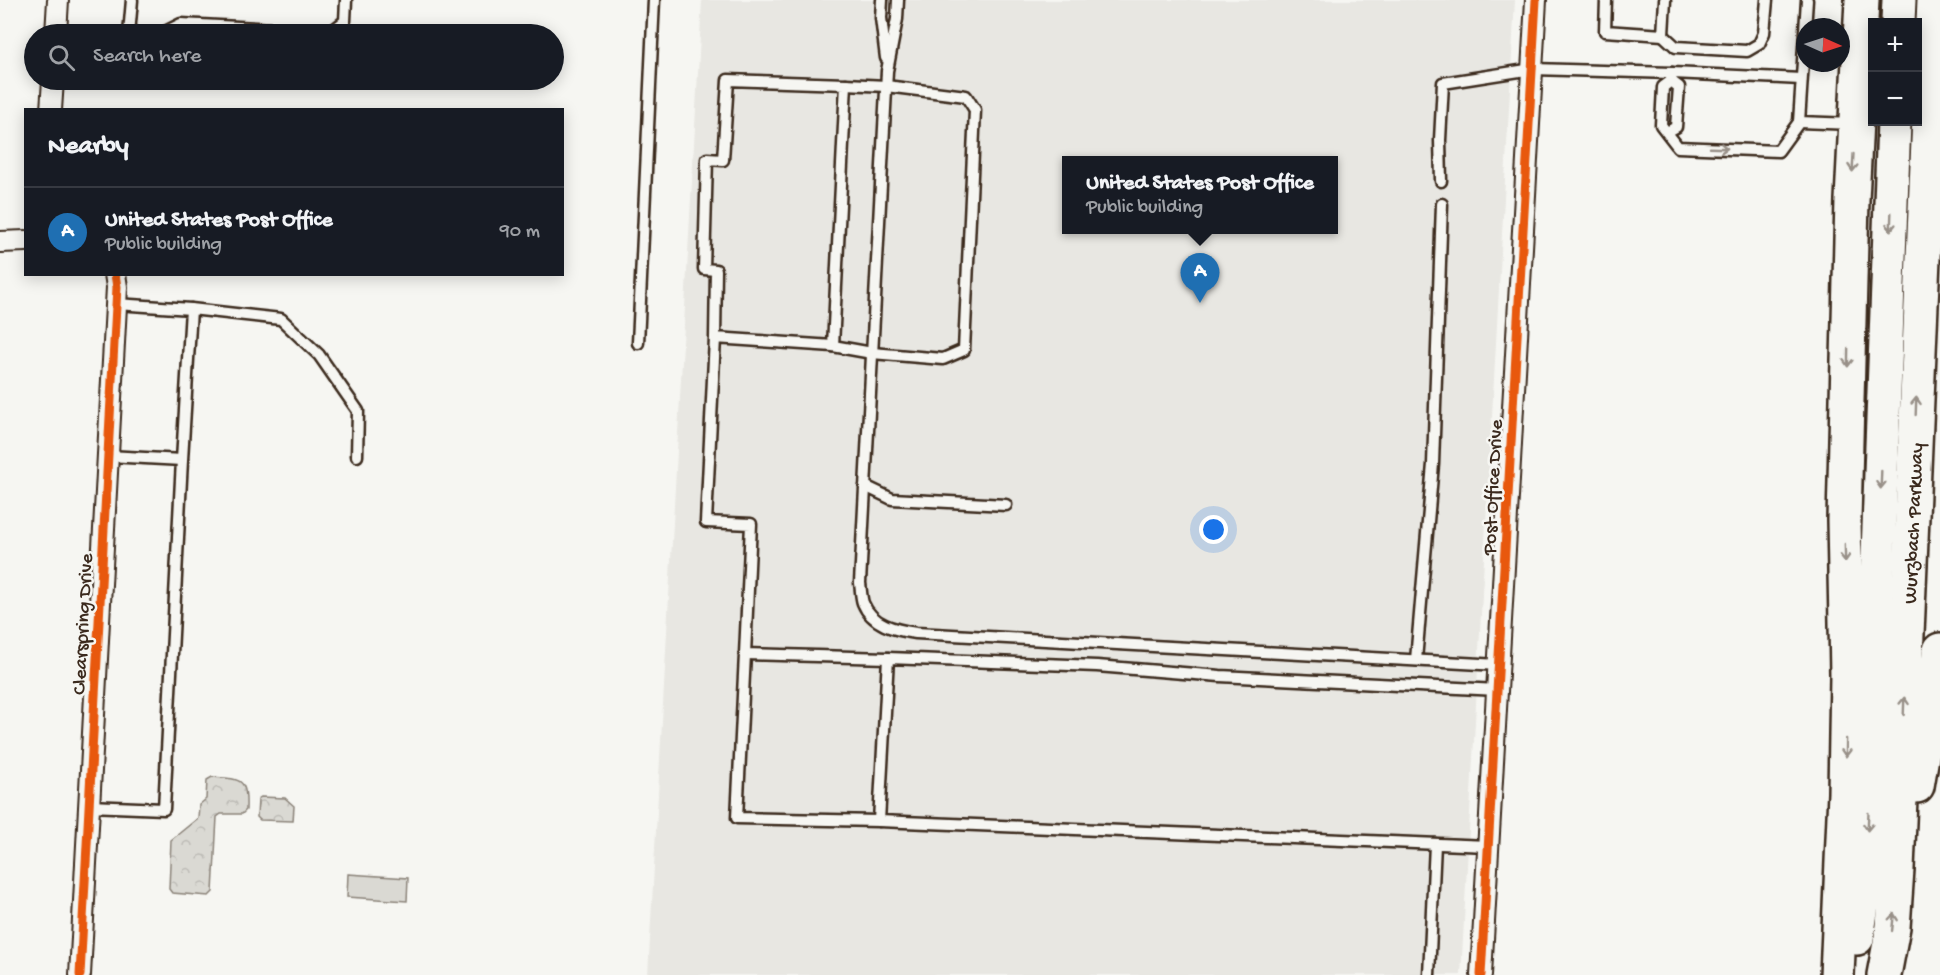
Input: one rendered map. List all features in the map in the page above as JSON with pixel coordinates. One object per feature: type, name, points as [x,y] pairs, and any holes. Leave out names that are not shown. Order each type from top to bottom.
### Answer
[{"type":"highway","points":[[1837,975],[1845,793],[1847,675],[1844,520],[1852,200],[1862,0]]},
{"type":"highway","points":[[1898,18],[1899,0]]},
{"type":"highway","name":"Wurzbach Parkway","points":[[1884,975],[1893,927],[1897,869],[1934,0]]},
{"type":"highway","name":"Wurzbach Parkway","points":[[1851,975],[1864,892],[1868,824],[1894,126]]},
{"type":"highway","points":[[1897,869],[1920,773],[1940,650]]},
{"type":"street","points":[[57,24],[58,0]]},
{"type":"street","name":"Post Office Drive","points":[[1481,975],[1536,0]]},
{"type":"street","points":[[51,108],[52,90]]},
{"type":"street","points":[[0,242],[24,242]]},
{"type":"street","name":"Clearspring Drive","points":[[81,975],[116,304],[115,276]]},
{"type":"lane","points":[[130,24],[132,0]]},
{"type":"lane","points":[[341,24],[345,21],[346,0]]},
{"type":"lane","points":[[638,343],[654,0]]},
{"type":"lane","points":[[882,0],[881,18],[887,70]]},
{"type":"lane","points":[[898,0],[897,19],[887,70],[860,583],[863,602],[875,620],[896,630],[1499,665]]},
{"type":"lane","points":[[1606,0],[1605,31],[1663,34],[1676,47],[1747,51],[1759,44],[1764,33],[1767,0]]},
{"type":"lane","points":[[1663,34],[1665,0]]},
{"type":"lane","points":[[1671,77],[1663,87],[1661,125],[1678,147],[1778,151],[1799,122],[1807,0]]},
{"type":"lane","points":[[1441,182],[1440,140],[1443,83],[1533,69],[1671,77],[1801,79]]},
{"type":"lane","points":[[1667,132],[1676,127],[1677,117],[1679,87],[1671,77]]},
{"type":"lane","points":[[715,338],[833,346],[872,353],[943,359],[964,350],[975,110],[966,96],[886,86],[728,80],[723,160],[707,159],[704,269],[716,270],[715,338],[705,522],[751,524],[737,818],[879,821],[1488,846]]},
{"type":"lane","points":[[833,346],[846,84]]},
{"type":"lane","points":[[1799,122],[1856,124]]},
{"type":"lane","points":[[1416,660],[1433,464],[1442,204]]},
{"type":"lane","points":[[116,304],[191,309],[281,319],[319,356],[358,411],[357,456]]},
{"type":"lane","points":[[89,806],[164,809],[191,309]]},
{"type":"lane","points":[[108,456],[182,460]]},
{"type":"lane","points":[[865,486],[892,499],[1006,505]]},
{"type":"lane","points":[[745,654],[1097,666],[1231,676],[1498,690]]},
{"type":"lane","points":[[879,821],[888,658]]},
{"type":"lane","points":[[1429,975],[1436,844]]},
{"type":"shaded area","points":[[702,0],[1515,0],[1461,975],[648,975]]},
{"type":"green space","points":[[212,777],[230,778],[241,782],[244,786],[246,810],[242,814],[221,814],[217,817],[213,892],[209,896],[172,893],[169,889],[171,840],[198,818],[199,805],[206,799],[207,780]]},
{"type":"green space","points":[[261,797],[285,798],[294,806],[293,821],[260,820],[257,817],[258,799]]},
{"type":"green space","points":[[348,874],[408,878],[407,901],[347,897]]},
{"type":"cycle path","points":[[1481,975],[1536,0]]},
{"type":"cycle path","points":[[80,975],[117,287],[115,276]]},
{"type":"place","name":"United States Post Office","points":[[1200,303]]}]
